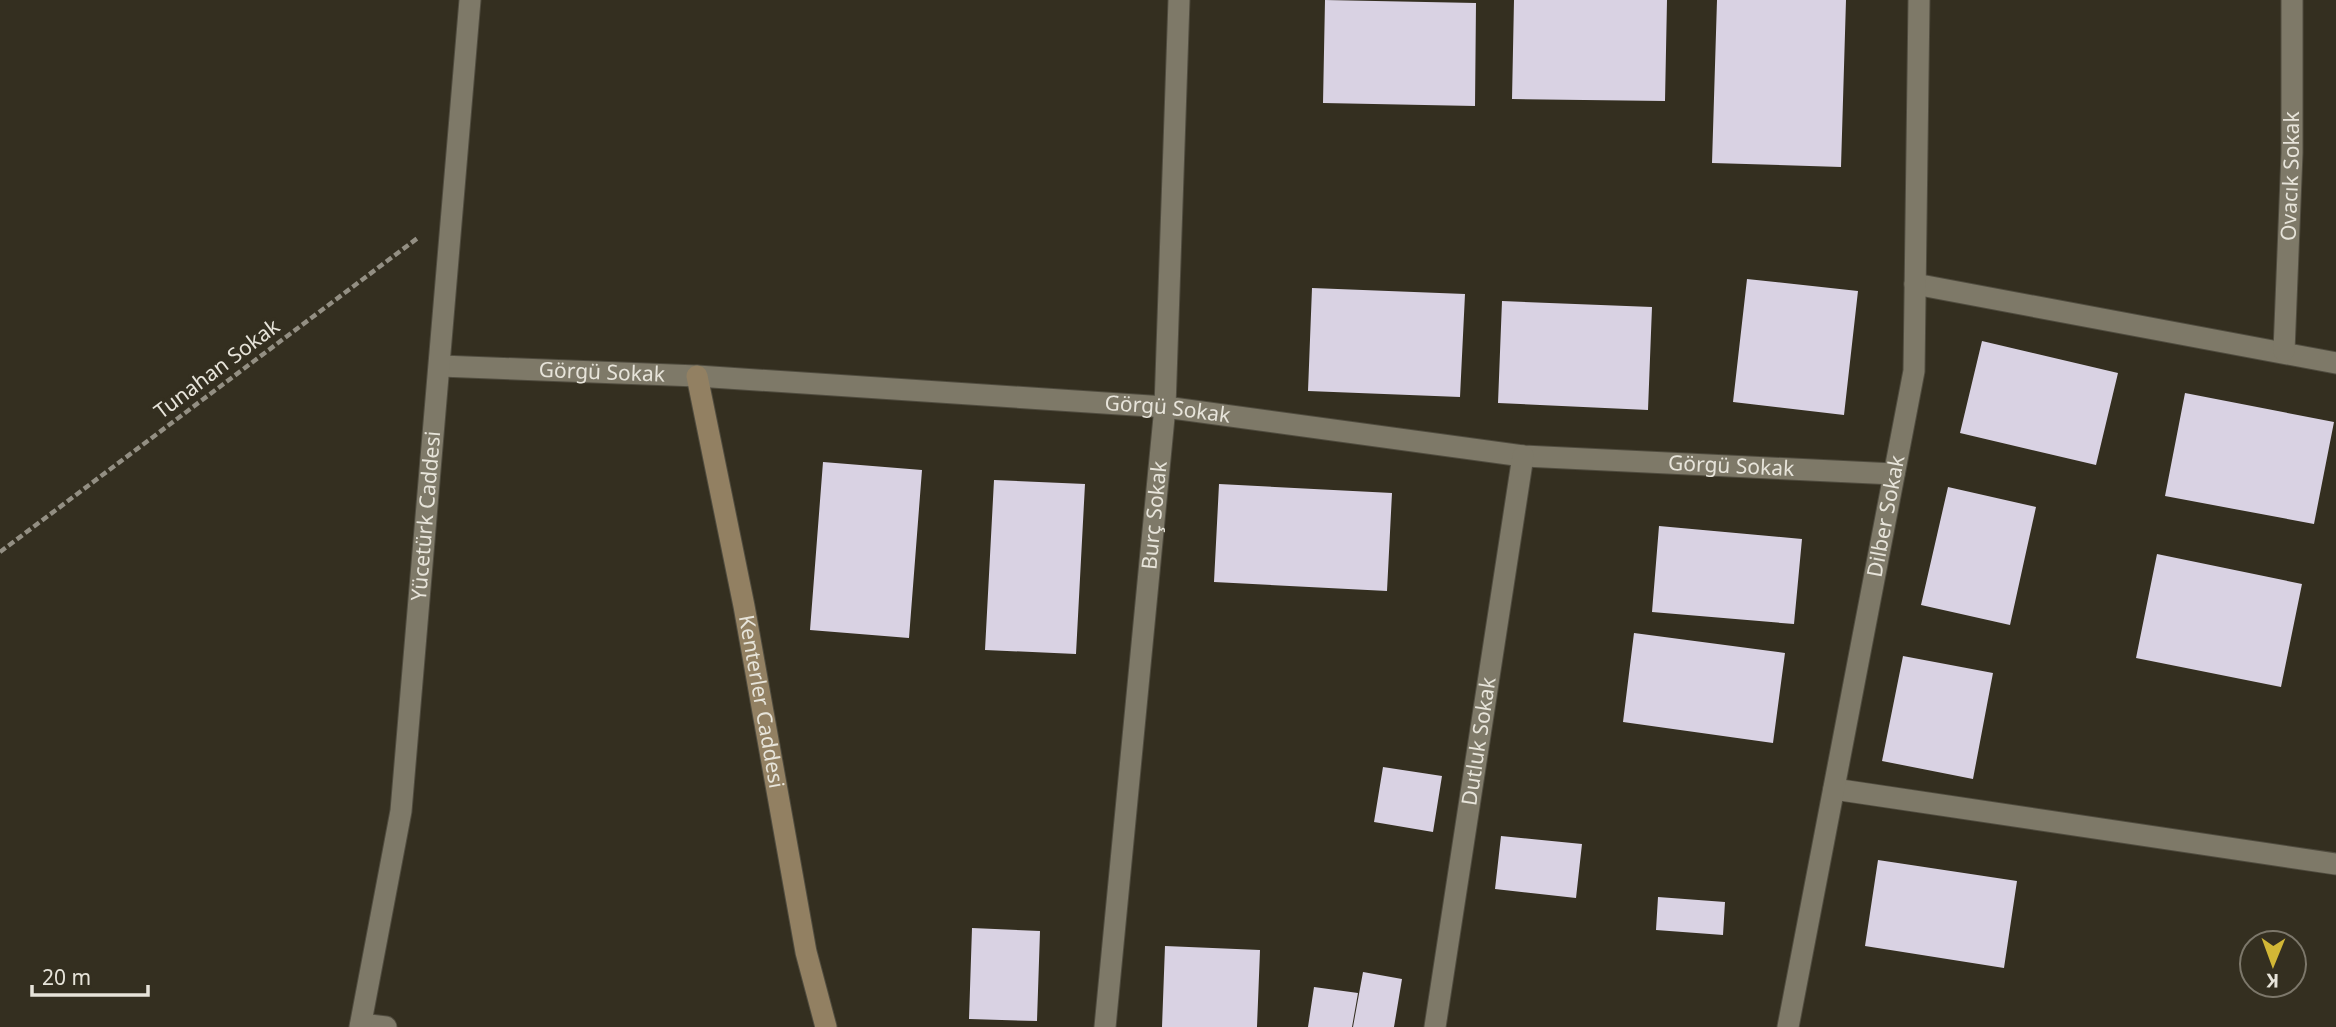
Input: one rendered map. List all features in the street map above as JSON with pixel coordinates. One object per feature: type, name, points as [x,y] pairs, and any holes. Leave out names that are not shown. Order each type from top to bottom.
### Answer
[{"type":"street","name":"Yücetürk Caddesi","points":[[361,1025],[401,811],[441,366],[470,0]]},
{"type":"street","name":"Burç Sokak","points":[[1105,1027],[1165,407],[1179,0]]},
{"type":"street","name":"Dilber Sokak","points":[[1788,1027],[1914,371],[1919,0]]},
{"type":"street","name":"Ovacık Sokak","points":[[2284,351],[2292,153],[2292,0]]},
{"type":"street","points":[[1915,284],[2284,351],[2336,363]]},
{"type":"street","name":"Görgü Sokak","points":[[441,366],[697,376],[1165,407],[1523,456],[1894,474]]},
{"type":"street","name":"Kenterler Caddesi","points":[[697,376],[744,606],[806,952],[826,1027]]},
{"type":"street","name":"Dutluk Sokak","points":[[1435,1027],[1523,456]]},
{"type":"street","points":[[1833,789],[2336,864]]},
{"type":"street","points":[[361,1025],[386,1027]]},
{"type":"path","name":"Tunahan Sokak","points":[[0,552],[453,211]]},
{"type":"building","points":[[1325,0],[1476,3],[1475,106],[1323,103]]},
{"type":"building","points":[[1514,0],[1667,0],[1665,101],[1512,99]]},
{"type":"building","points":[[1717,0],[1846,0],[1841,167],[1712,163]]},
{"type":"building","points":[[1747,279],[1858,291],[1844,415],[1733,402]]},
{"type":"building","points":[[1312,288],[1465,294],[1460,397],[1308,391]]},
{"type":"building","points":[[1502,301],[1652,307],[1648,410],[1498,403]]},
{"type":"building","points":[[1982,341],[2118,373],[2096,465],[1960,433]]},
{"type":"building","points":[[2185,393],[2334,422],[2314,524],[2165,496]]},
{"type":"building","points":[[823,462],[922,470],[909,638],[810,630]]},
{"type":"building","points":[[994,480],[1085,484],[1076,654],[985,650]]},
{"type":"building","points":[[1219,484],[1392,493],[1387,591],[1214,582]]},
{"type":"building","points":[[1948,487],[2036,507],[2010,625],[1921,605]]},
{"type":"building","points":[[1659,526],[1802,539],[1794,624],[1652,612]]},
{"type":"building","points":[[2157,554],[2302,584],[2281,687],[2136,658]]},
{"type":"building","points":[[1634,633],[1785,653],[1773,743],[1623,722]]},
{"type":"building","points":[[1903,656],[1993,673],[1973,779],[1882,761]]},
{"type":"building","points":[[1383,767],[1442,776],[1433,832],[1374,822]]},
{"type":"building","points":[[1501,836],[1582,844],[1576,898],[1495,889]]},
{"type":"building","points":[[1878,860],[2017,881],[2004,968],[1865,946]]},
{"type":"building","points":[[1658,897],[1725,902],[1723,935],[1656,930]]},
{"type":"building","points":[[972,928],[1040,931],[1037,1021],[969,1019]]},
{"type":"building","points":[[1165,946],[1260,950],[1257,1027],[1162,1027]]},
{"type":"building","points":[[1363,972],[1402,979],[1394,1027],[1353,1027]]},
{"type":"building","points":[[1314,987],[1358,993],[1352,1027],[1308,1027]]}]
